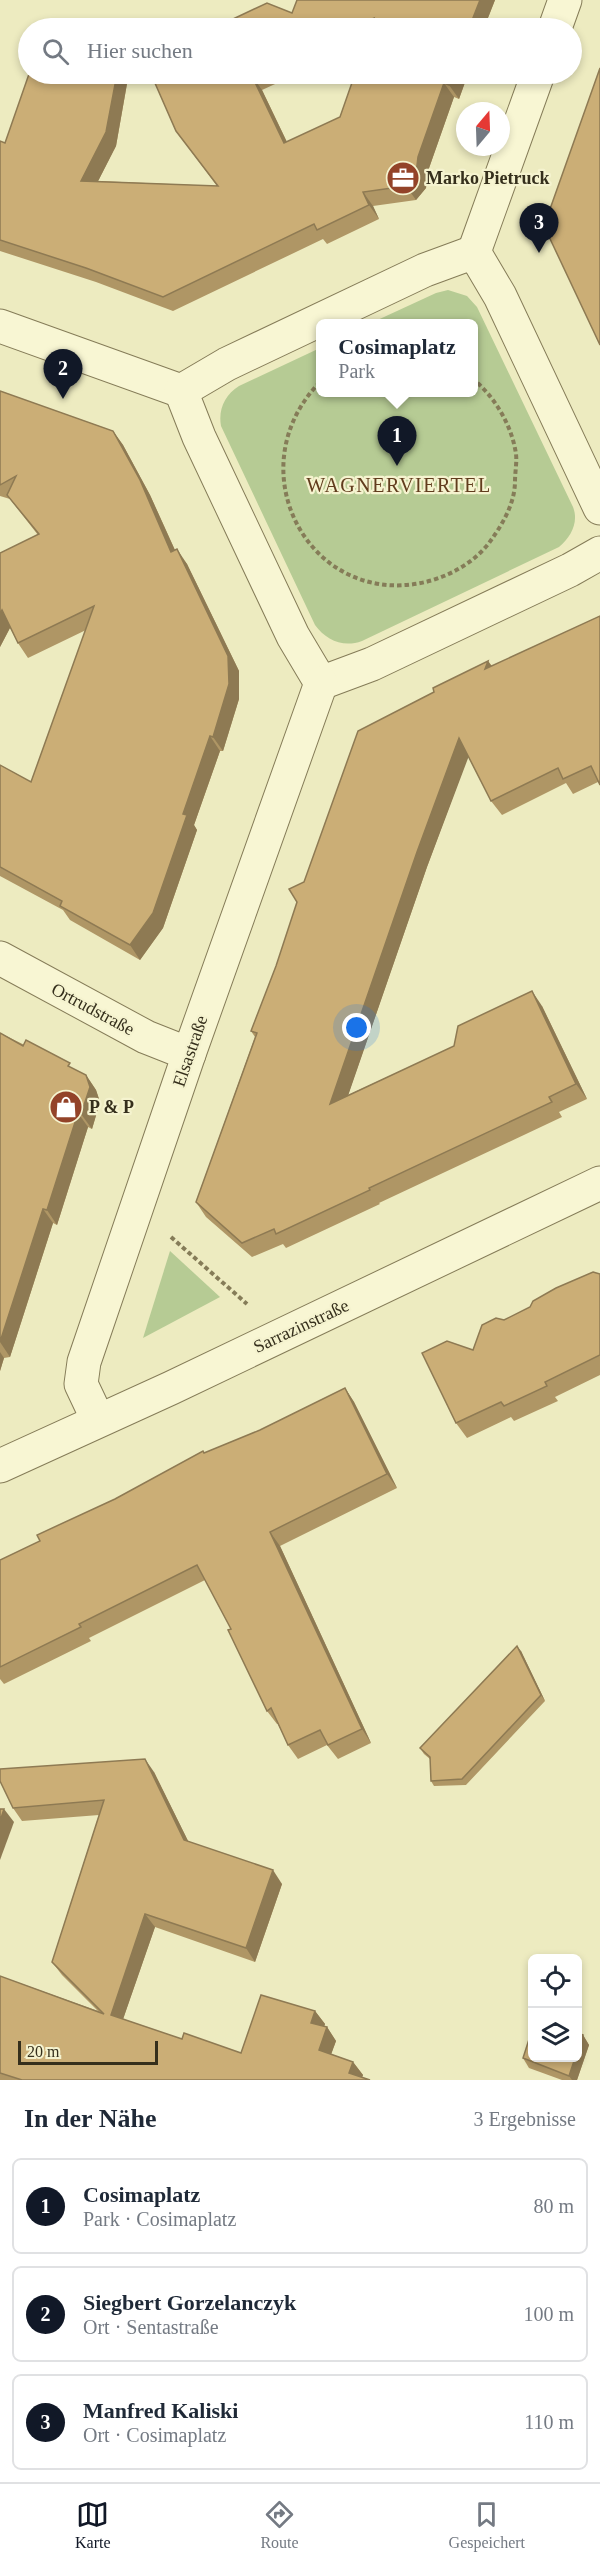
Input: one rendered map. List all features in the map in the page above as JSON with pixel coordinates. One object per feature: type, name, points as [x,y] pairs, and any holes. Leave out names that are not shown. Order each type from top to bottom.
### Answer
[{"type":"street","points":[[559,18],[565,0]]},
{"type":"street","points":[[322,319],[405,280],[474,252],[534,84]]},
{"type":"street","points":[[474,252],[500,296],[600,508]]},
{"type":"street","points":[[181,391],[227,364],[316,322]]},
{"type":"street","points":[[0,326],[181,391],[199,437],[293,636],[321,683],[372,664],[570,570],[600,553]]},
{"type":"street","name":"Elsastraße","points":[[98,1420],[81,1384],[84,1362],[189,1054],[321,683]]},
{"type":"street","name":"Ortrudstraße","points":[[0,958],[146,1037],[189,1054]]},
{"type":"street","name":"Sarrazinstraße","points":[[0,1466],[385,1287],[600,1183]]},
{"type":"path","points":[[316,388],[298,410],[285,442],[282,476],[289,509],[308,544],[338,569],[374,584],[413,586],[451,575],[481,554],[503,525],[515,490],[516,454],[505,419],[484,388],[478,383]]},
{"type":"path","points":[[165,1232],[247,1304]]},
{"type":"green space","points":[[448,290],[467,296],[477,307],[573,507],[575,518],[573,529],[559,547],[362,641],[342,643],[324,635],[315,625],[221,426],[222,408],[226,398],[239,386],[316,350],[316,397],[478,397],[478,319],[380,319],[436,293]]},
{"type":"green space","points":[[170,1251],[220,1297],[143,1338]]},
{"type":"building","points":[[297,0],[480,0],[473,18],[235,18],[267,3],[292,13]]},
{"type":"building","points":[[600,68],[600,345],[544,226]]},
{"type":"building","points":[[26,84],[115,84],[106,132],[81,181],[218,186],[176,131],[155,84],[256,84],[284,143],[340,117],[352,84],[444,84],[418,157],[416,174],[406,186],[363,192],[369,205],[317,230],[314,224],[163,297],[86,268],[0,240],[0,141],[5,143]]},
{"type":"building","points":[[0,391],[113,431],[140,480],[171,552],[177,549],[228,656],[229,684],[213,737],[210,736],[183,814],[187,815],[153,913],[130,945],[60,906],[62,901],[0,867],[0,765],[31,782],[94,606],[18,643],[2,610],[0,614],[0,553],[39,534],[7,495],[16,476],[0,485]]},
{"type":"building","points":[[600,616],[600,785],[591,766],[563,779],[558,768],[491,801],[459,738],[330,1104],[454,1046],[458,1026],[532,991],[576,1084],[549,1097],[552,1102],[369,1188],[370,1190],[276,1234],[274,1229],[242,1243],[196,1202],[257,1033],[251,1031],[297,902],[289,889],[304,882],[358,731],[434,692],[433,688],[488,661],[485,669]]},
{"type":"building","points":[[0,1033],[23,1046],[26,1040],[70,1063],[68,1066],[86,1075],[90,1087],[81,1114],[78,1113],[47,1210],[43,1209],[0,1342]]},
{"type":"building","points":[[593,1272],[600,1274],[600,1355],[545,1382],[547,1386],[504,1406],[501,1402],[456,1423],[422,1353],[447,1341],[473,1350],[482,1325],[496,1318],[504,1320],[530,1307],[533,1301],[556,1288]]},
{"type":"building","points":[[345,1388],[387,1474],[270,1532],[362,1729],[328,1745],[320,1730],[288,1745],[271,1708],[267,1711],[228,1630],[231,1629],[197,1565],[79,1624],[81,1627],[0,1667],[0,1560],[40,1541],[37,1535],[115,1499],[203,1451],[204,1453],[260,1430]]},
{"type":"building","points":[[517,1646],[541,1695],[462,1779],[431,1781],[430,1757],[420,1748]]},
{"type":"building","points":[[145,1759],[184,1840],[273,1870],[246,1948],[145,1914],[111,2015],[182,2039],[184,2033],[241,2053],[261,1995],[315,2011],[311,2023],[327,2027],[319,2050],[353,2062],[349,2073],[370,2080],[22,2080],[0,2073],[0,1976],[104,2014],[52,1962],[104,1800],[13,1808],[0,1781],[0,1769]]},
{"type":"building","points":[[0,1809],[4,1809],[0,1821]]},
{"type":"building","points":[[528,2042],[528,2060],[523,2058]]},
{"type":"building","points":[[533,2062],[574,2062],[569,2076]]},
{"type":"place","name":"Marko Pietruck","points":[[403,178]]},
{"type":"place","name":"Manfred Kaliski","points":[[539,253]]},
{"type":"place","name":"Siegbert Gorzelanczyk","points":[[63,399]]},
{"type":"place","name":"Cosimaplatz","points":[[397,466]]},
{"type":"place","name":"P & P","points":[[66,1107]]},
{"type":"district","name":"WAGNERVIERTEL","points":[[399,485]]}]
